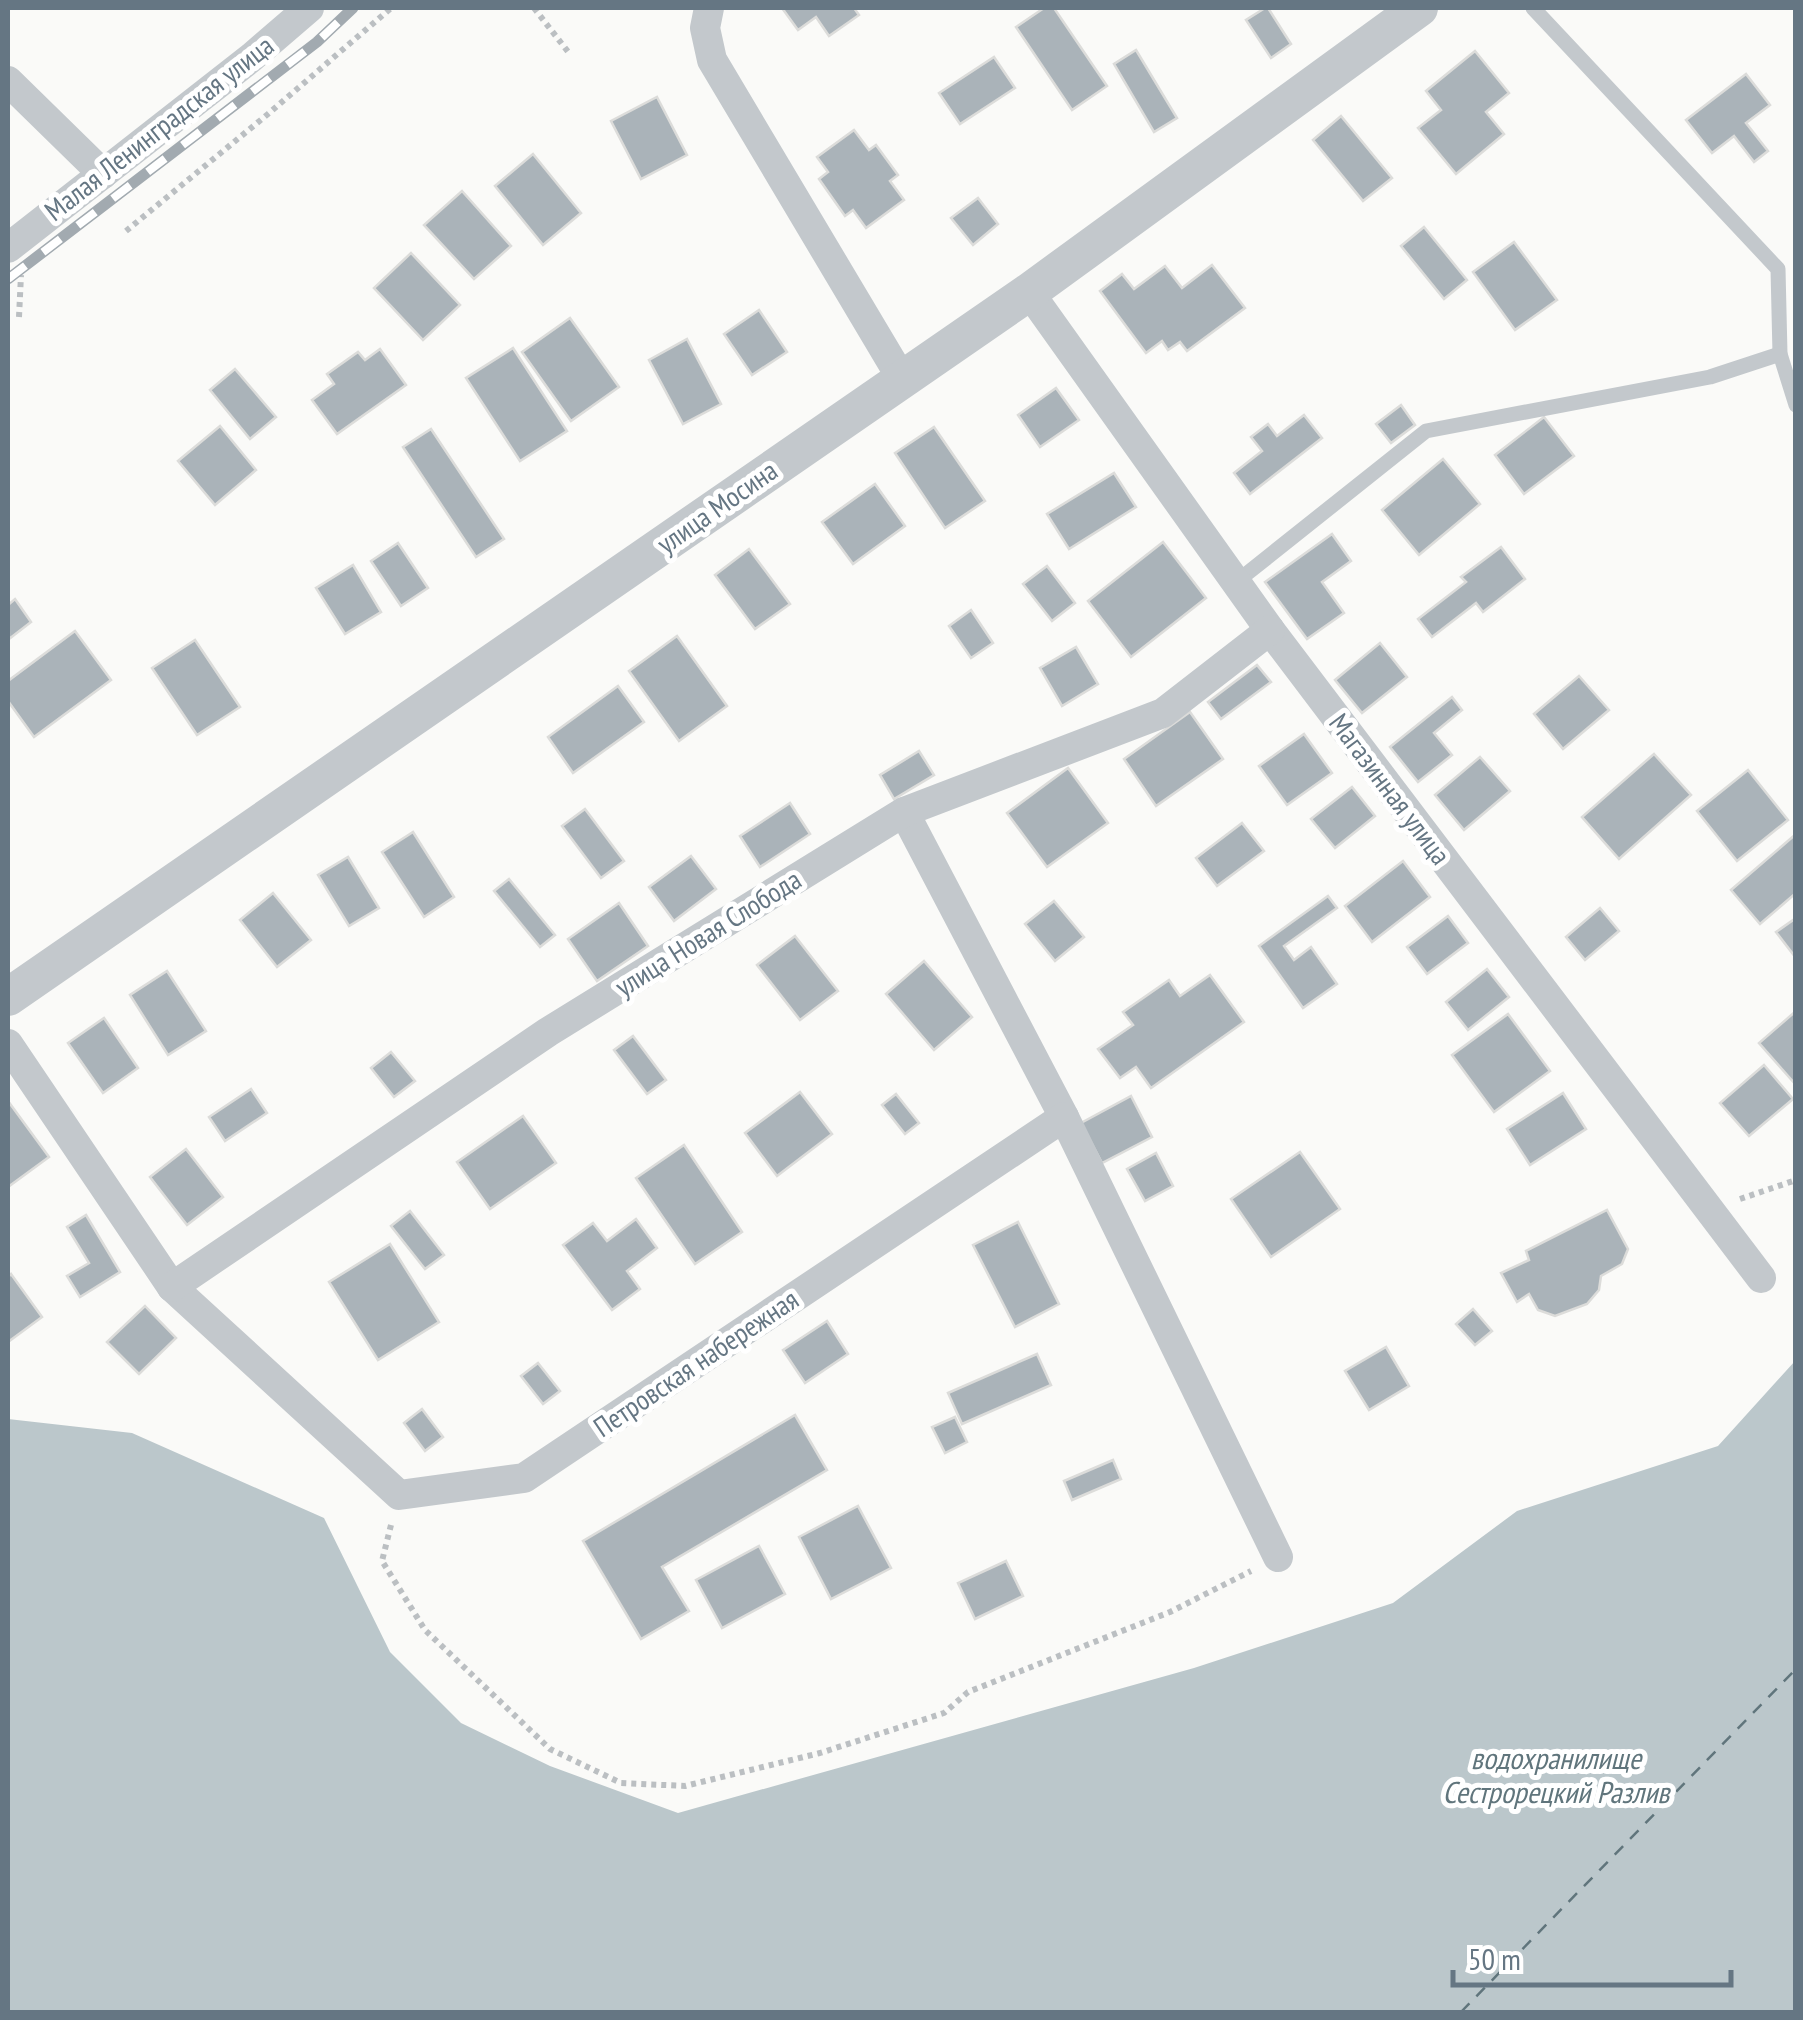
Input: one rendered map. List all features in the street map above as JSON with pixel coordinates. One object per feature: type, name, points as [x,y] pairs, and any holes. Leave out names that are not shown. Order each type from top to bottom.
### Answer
[{"type":"street","name":"Малая Ленинградская улица","points":[[8,248],[309,8]]},
{"type":"street","name":"улица Мосина","points":[[8,997],[1029,292],[1419,8]]},
{"type":"street","points":[[707,18],[712,60],[902,379]]},
{"type":"street","points":[[8,82],[103,174]]},
{"type":"street","name":"Магазинная улица","points":[[1029,292],[1270,630],[1762,1278]]},
{"type":"street","name":"улица Новая Слобода","points":[[172,1287],[548,1032],[904,812],[1162,713],[1270,630]]},
{"type":"street","points":[[904,812],[1064,1117],[1278,1557]]},
{"type":"street","points":[[8,1044],[172,1287],[399,1495]]},
{"type":"street","name":"Петровская набережная","points":[[399,1495],[524,1478],[1064,1117]]},
{"type":"lane","points":[[1532,8],[1778,269],[1780,354],[1796,405]]},
{"type":"lane","points":[[1778,269],[1796,260]]},
{"type":"lane","points":[[1236,583],[1426,430],[1710,377],[1780,354]]},
{"type":"path","points":[[126,232],[391,8]]},
{"type":"path","points":[[534,8],[569,53]]},
{"type":"path","points":[[1710,1209],[1796,1180]]},
{"type":"path","points":[[399,1495],[382,1560],[424,1630],[550,1749],[622,1783],[685,1786],[820,1753],[944,1713],[968,1692],[1170,1612],[1278,1557]]},
{"type":"water","name":"водохранилище Сестрорецкий Разлив","points":[[1795,1361],[1795,2012],[8,2012],[8,1419],[132,1433],[324,1518],[390,1652],[461,1723],[550,1766],[678,1813],[1194,1668],[1393,1603],[1517,1511],[1718,1446]]},
{"type":"building","points":[[782,8],[854,8],[859,15],[829,36],[816,17],[798,30]]},
{"type":"building","points":[[1044,8],[1054,8],[1107,86],[1072,110],[1016,27]]},
{"type":"building","points":[[1265,8],[1291,44],[1271,58],[1246,20]]},
{"type":"building","points":[[1136,50],[1177,118],[1154,132],[1114,64]]},
{"type":"building","points":[[1475,51],[1509,93],[1486,112],[1504,134],[1456,174],[1418,128],[1441,110],[1426,91]]},
{"type":"building","points":[[994,57],[1015,88],[960,124],[939,93]]},
{"type":"building","points":[[1746,74],[1770,105],[1746,123],[1768,151],[1754,162],[1734,136],[1712,153],[1686,120]]},
{"type":"building","points":[[657,97],[687,155],[641,179],[611,121]]},
{"type":"building","points":[[1341,116],[1392,178],[1363,201],[1313,140]]},
{"type":"building","points":[[854,130],[869,150],[876,145],[898,175],[890,181],[904,200],[866,228],[853,210],[845,216],[819,179],[828,172],[817,157]]},
{"type":"building","points":[[533,154],[581,213],[543,245],[495,186]]},
{"type":"building","points":[[462,191],[511,246],[474,279],[424,225]]},
{"type":"building","points":[[978,198],[998,224],[973,245],[951,218]]},
{"type":"building","points":[[1424,227],[1467,280],[1444,299],[1401,246]]},
{"type":"building","points":[[1514,242],[1557,300],[1515,330],[1473,272]]},
{"type":"building","points":[[411,253],[460,305],[423,340],[374,288]]},
{"type":"building","points":[[1212,265],[1245,308],[1187,351],[1180,342],[1168,350],[1162,341],[1146,353],[1100,291],[1122,274],[1134,289],[1165,266],[1182,288]]},
{"type":"building","points":[[759,310],[787,352],[752,375],[724,334]]},
{"type":"building","points":[[570,318],[619,387],[571,421],[522,352]]},
{"type":"building","points":[[687,339],[721,404],[683,424],[649,360]]},
{"type":"building","points":[[513,348],[567,431],[520,461],[466,378]]},
{"type":"building","points":[[380,349],[406,385],[337,434],[312,400],[334,384],[327,374],[358,352],[365,360]]},
{"type":"building","points":[[235,369],[276,417],[250,439],[210,390]]},
{"type":"building","points":[[1056,388],[1079,420],[1040,447],[1018,415]]},
{"type":"building","points":[[1401,405],[1415,425],[1391,443],[1376,424]]},
{"type":"building","points":[[1304,415],[1322,438],[1250,494],[1234,473],[1262,451],[1251,437],[1268,424],[1277,436]]},
{"type":"building","points":[[1544,417],[1574,456],[1524,494],[1495,455]]},
{"type":"building","points":[[220,426],[256,470],[215,505],[178,461]]},
{"type":"building","points":[[934,427],[985,501],[945,528],[895,453]]},
{"type":"building","points":[[431,429],[504,539],[476,557],[403,447]]},
{"type":"building","points":[[1443,459],[1480,504],[1419,555],[1382,510]]},
{"type":"building","points":[[1114,473],[1136,507],[1069,549],[1047,514]]},
{"type":"building","points":[[875,484],[905,526],[853,564],[822,522]]},
{"type":"building","points":[[1332,534],[1351,561],[1322,582],[1344,613],[1307,639],[1265,582]]},
{"type":"building","points":[[1163,542],[1206,598],[1131,657],[1088,601]]},
{"type":"building","points":[[398,543],[428,588],[401,606],[371,561]]},
{"type":"building","points":[[1501,547],[1525,579],[1483,612],[1476,603],[1432,637],[1418,619],[1466,582],[1461,577]]},
{"type":"building","points":[[749,549],[790,604],[755,629],[715,575]]},
{"type":"building","points":[[353,565],[381,612],[345,634],[316,588]]},
{"type":"building","points":[[1047,566],[1075,603],[1052,621],[1023,584]]},
{"type":"building","points":[[15,599],[31,622],[9,639],[8,605]]},
{"type":"building","points":[[971,610],[993,643],[971,658],[949,626]]},
{"type":"building","points":[[75,631],[111,680],[34,737],[8,701],[8,681]]},
{"type":"building","points":[[677,636],[727,706],[679,741],[629,671]]},
{"type":"building","points":[[195,640],[240,707],[197,735],[152,668]]},
{"type":"building","points":[[1380,643],[1407,677],[1362,713],[1335,680]]},
{"type":"building","points":[[1076,647],[1098,684],[1062,706],[1040,668]]},
{"type":"building","points":[[1257,665],[1271,682],[1221,719],[1208,702]]},
{"type":"building","points":[[1579,676],[1609,710],[1563,749],[1534,714]]},
{"type":"building","points":[[618,686],[644,722],[573,773],[548,737]]},
{"type":"building","points":[[1452,697],[1462,710],[1434,733],[1452,755],[1418,782],[1390,747]]},
{"type":"building","points":[[1190,712],[1223,759],[1156,806],[1124,759]]},
{"type":"building","points":[[1304,734],[1332,773],[1287,805],[1259,766]]},
{"type":"building","points":[[919,751],[934,775],[894,799],[880,775]]},
{"type":"building","points":[[1654,754],[1691,795],[1619,859],[1582,817]]},
{"type":"building","points":[[1480,757],[1510,791],[1464,830],[1435,795]]},
{"type":"building","points":[[1068,768],[1108,823],[1047,867],[1007,813]]},
{"type":"building","points":[[1748,770],[1788,820],[1737,861],[1697,811]]},
{"type":"building","points":[[1352,787],[1375,816],[1335,848],[1311,819]]},
{"type":"building","points":[[790,803],[810,834],[760,867],[740,836]]},
{"type":"building","points":[[585,809],[624,861],[601,878],[562,826]]},
{"type":"building","points":[[1242,823],[1264,851],[1217,886],[1196,858]]},
{"type":"building","points":[[413,832],[454,897],[424,917],[382,852]]},
{"type":"building","points":[[1796,834],[1796,893],[1760,924],[1731,890]]},
{"type":"building","points":[[691,856],[716,889],[674,921],[649,887]]},
{"type":"building","points":[[348,857],[379,908],[349,926],[318,875]]},
{"type":"building","points":[[1403,861],[1430,897],[1372,942],[1345,906]]},
{"type":"building","points":[[509,879],[555,935],[540,947],[494,891]]},
{"type":"building","points":[[273,893],[311,940],[277,967],[240,920]]},
{"type":"building","points":[[1328,896],[1337,908],[1284,946],[1294,960],[1311,947],[1337,984],[1303,1008],[1259,946]]},
{"type":"building","points":[[1054,901],[1084,937],[1055,961],[1025,924]]},
{"type":"building","points":[[619,903],[648,946],[597,981],[568,939]]},
{"type":"building","points":[[1600,908],[1619,931],[1585,960],[1566,937]]},
{"type":"building","points":[[1448,916],[1468,943],[1427,974],[1407,947]]},
{"type":"building","points":[[1796,918],[1796,958],[1776,932]]},
{"type":"building","points":[[795,936],[838,991],[800,1020],[757,965]]},
{"type":"building","points":[[924,961],[972,1017],[934,1050],[886,994]]},
{"type":"building","points":[[1487,969],[1509,997],[1468,1030],[1446,1002]]},
{"type":"building","points":[[167,971],[206,1031],[168,1055],[130,995]]},
{"type":"building","points":[[1210,975],[1244,1022],[1151,1088],[1136,1067],[1120,1078],[1098,1049],[1133,1025],[1123,1012],[1169,980],[1180,996]]},
{"type":"building","points":[[1796,1011],[1796,1085],[1759,1043]]},
{"type":"building","points":[[1508,1014],[1550,1071],[1494,1112],[1452,1055]]},
{"type":"building","points":[[104,1018],[138,1068],[103,1093],[68,1043]]},
{"type":"building","points":[[633,1036],[666,1080],[647,1094],[614,1050]]},
{"type":"building","points":[[391,1052],[415,1081],[394,1097],[371,1068]]},
{"type":"building","points":[[1764,1065],[1793,1099],[1749,1136],[1720,1103]]},
{"type":"building","points":[[251,1089],[267,1113],[225,1141],[209,1117]]},
{"type":"building","points":[[800,1092],[832,1134],[777,1176],[745,1133]]},
{"type":"building","points":[[1563,1093],[1586,1129],[1530,1165],[1507,1129]]},
{"type":"building","points":[[896,1094],[919,1123],[905,1134],[882,1105]]},
{"type":"building","points":[[1131,1096],[1152,1137],[1102,1163],[1081,1123]]},
{"type":"building","points":[[8,1101],[49,1157],[8,1187]]},
{"type":"building","points":[[523,1116],[556,1163],[490,1209],[457,1162]]},
{"type":"building","points":[[684,1145],[742,1232],[695,1264],[636,1178]]},
{"type":"building","points":[[186,1149],[223,1197],[187,1225],[150,1177]]},
{"type":"building","points":[[1300,1152],[1340,1209],[1271,1257],[1231,1199]]},
{"type":"building","points":[[1156,1153],[1173,1186],[1145,1201],[1127,1169]]},
{"type":"building","points":[[1607,1210],[1628,1249],[1622,1264],[1601,1276],[1599,1290],[1587,1304],[1555,1316],[1538,1310],[1529,1294],[1517,1302],[1501,1273],[1529,1260],[1526,1251]]},
{"type":"building","points":[[410,1211],[444,1255],[425,1269],[391,1226]]},
{"type":"building","points":[[86,1215],[120,1272],[80,1297],[67,1276],[89,1263],[67,1227]]},
{"type":"building","points":[[636,1219],[657,1248],[627,1271],[640,1289],[612,1310],[563,1245],[593,1223],[607,1241]]},
{"type":"building","points":[[1018,1222],[1059,1304],[1015,1327],[973,1245]]},
{"type":"building","points":[[390,1244],[439,1322],[378,1360],[329,1282]]},
{"type":"building","points":[[11,1274],[42,1317],[8,1342],[8,1277]]},
{"type":"building","points":[[145,1306],[176,1338],[139,1374],[107,1342]]},
{"type":"building","points":[[1473,1309],[1492,1331],[1475,1345],[1456,1324]]},
{"type":"building","points":[[827,1321],[848,1354],[805,1383],[783,1350]]},
{"type":"building","points":[[1386,1347],[1409,1386],[1369,1410],[1345,1371]]},
{"type":"building","points":[[1037,1354],[1051,1385],[962,1424],[948,1393]]},
{"type":"building","points":[[538,1363],[560,1391],[543,1404],[521,1376]]},
{"type":"building","points":[[422,1409],[443,1437],[425,1451],[404,1423]]},
{"type":"building","points":[[795,1415],[827,1470],[662,1567],[689,1611],[641,1639],[583,1541]]},
{"type":"building","points":[[955,1417],[967,1442],[945,1453],[932,1427]]},
{"type":"building","points":[[1113,1460],[1121,1479],[1072,1500],[1064,1481]]},
{"type":"building","points":[[858,1506],[891,1568],[831,1599],[799,1537]]},
{"type":"building","points":[[759,1546],[785,1594],[722,1628],[696,1580]]},
{"type":"building","points":[[1006,1561],[1023,1596],[975,1619],[958,1583]]},
{"type":"ferry route","points":[[1461,2012],[1796,1669]]},
{"type":"railway","points":[[8,279],[317,42],[353,8]]}]
